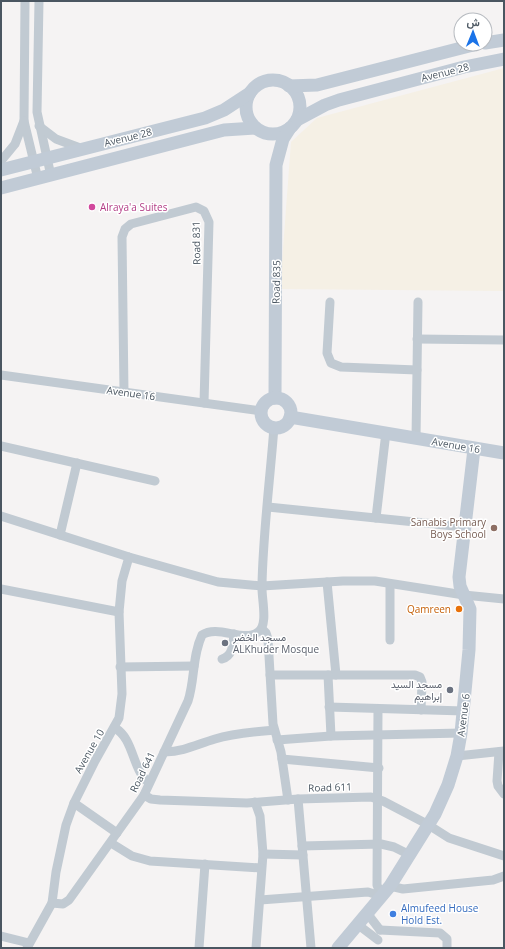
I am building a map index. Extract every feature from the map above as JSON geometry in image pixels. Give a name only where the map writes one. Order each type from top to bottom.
[{"type":"street","points":[[25,1],[24,121],[38,179]]},
{"type":"street","points":[[39,1],[37,112],[51,176]]},
{"type":"street","points":[[493,42],[504,40]]},
{"type":"street","name":"Avenue 28","points":[[289,86],[317,85],[453,50]]},
{"type":"street","name":"Avenue 28","points":[[293,124],[325,105],[339,100],[464,67],[504,59]]},
{"type":"street","points":[[274,80],[289,86],[295,93],[299,102],[299,111],[293,124],[282,133],[272,134],[258,130],[247,115],[247,100],[250,93],[262,83],[274,80]]},
{"type":"street","name":"Avenue 28","points":[[1,170],[210,116],[233,105],[250,93]]},
{"type":"street","points":[[1,161],[15,144],[24,121]]},
{"type":"street","name":"Road 835","points":[[275,398],[276,165],[283,139],[293,124]]},
{"type":"street","points":[[39,126],[56,139],[83,149]]},
{"type":"street","name":"Avenue 28","points":[[1,188],[224,130],[258,130]]},
{"type":"street","name":"Road 835","points":[[258,130],[273,154],[276,165]]},
{"type":"street","name":"Road 831","points":[[124,392],[122,237],[125,229],[131,224],[196,207],[204,210],[209,222],[204,403]]},
{"type":"street","points":[[330,302],[327,353],[331,363],[341,367],[417,370]]},
{"type":"street","points":[[416,438],[418,302]]},
{"type":"street","points":[[417,339],[504,340]]},
{"type":"street","name":"Avenue 16","points":[[1,374],[261,411]]},
{"type":"street","points":[[275,398],[284,400],[290,412],[290,417],[286,424],[274,427],[266,424],[263,420],[261,411],[264,404],[275,398]]},
{"type":"street","name":"Avenue 16","points":[[290,417],[504,453]]},
{"type":"street","points":[[274,427],[262,586],[263,626],[267,636],[274,730],[282,759],[288,800]]},
{"type":"street","points":[[376,518],[386,432]]},
{"type":"street","points":[[1,446],[155,481]]},
{"type":"street","name":"Avenue 6","points":[[338,948],[385,892],[427,824],[435,814],[448,785],[457,756],[464,711],[469,650],[470,609],[460,586],[459,576],[474,449]]},
{"type":"street","points":[[60,535],[77,463]]},
{"type":"street","points":[[268,507],[464,527]]},
{"type":"street","points":[[1,516],[129,557],[218,582],[262,586],[359,580],[464,595],[504,599]]},
{"type":"street","name":"Avenue 10","points":[[28,946],[52,903],[56,872],[65,832],[74,803],[95,761],[115,728],[122,708],[119,612],[124,574],[129,557]]},
{"type":"street","points":[[327,582],[332,675],[329,707],[331,736]]},
{"type":"street","points":[[390,584],[390,640]]},
{"type":"street","points":[[1,589],[119,612]]},
{"type":"street","points":[[222,659],[229,655],[232,650],[234,634],[253,634],[263,626]]},
{"type":"street","name":"Road 641","points":[[52,903],[63,904],[69,900],[144,795],[148,782],[188,701],[195,662],[202,635],[207,632],[234,634]]},
{"type":"street","points":[[120,667],[195,662]]},
{"type":"street","points":[[270,675],[415,675],[420,677],[422,682],[421,710]]},
{"type":"street","points":[[329,707],[464,711]]},
{"type":"street","points":[[378,709],[379,768],[377,798],[377,885],[379,890],[385,892]]},
{"type":"street","points":[[115,728],[123,735],[141,774],[148,782]]},
{"type":"street","points":[[164,752],[188,749],[214,739],[233,734],[274,730]]},
{"type":"street","points":[[277,740],[379,734],[461,733]]},
{"type":"street","points":[[457,756],[501,751],[497,781],[504,794]]},
{"type":"street","points":[[282,759],[379,768]]},
{"type":"street","name":"Road 611","points":[[144,795],[151,799],[180,802],[255,802],[298,799],[377,798],[456,841],[504,856]]},
{"type":"street","points":[[298,799],[303,850],[305,896],[311,948]]},
{"type":"street","points":[[255,802],[260,816],[263,854],[256,948]]},
{"type":"street","points":[[74,803],[117,833]]},
{"type":"street","points":[[111,843],[132,856],[144,860],[261,868]]},
{"type":"street","points":[[263,854],[377,844],[390,845],[408,854]]},
{"type":"street","points":[[199,948],[205,864]]},
{"type":"street","points":[[260,900],[385,892],[493,880],[504,876]]},
{"type":"street","points":[[366,913],[380,930],[378,944]]},
{"type":"street","points":[[357,924],[378,944]]},
{"type":"street","points":[[380,930],[440,933],[446,939],[447,948]]},
{"type":"street","points":[[1,936],[28,946]]},
{"type":"sand","points":[[504,68],[504,291],[280,289],[291,142],[317,118]]},
{"type":"place","name":"Alraya'a Suites","points":[[92,207]]},
{"type":"place","name":"Sanabis Primary Boys School","points":[[494,528]]},
{"type":"place","name":"Qamreen","points":[[459,609]]},
{"type":"place","name":"مسجد الخضر ALKhuder Mosque","points":[[225,643]]},
{"type":"place","name":"مسجد السيد إبراهيم","points":[[450,690]]},
{"type":"place","name":"Almufeed House Hold Est.","points":[[393,914]]}]
